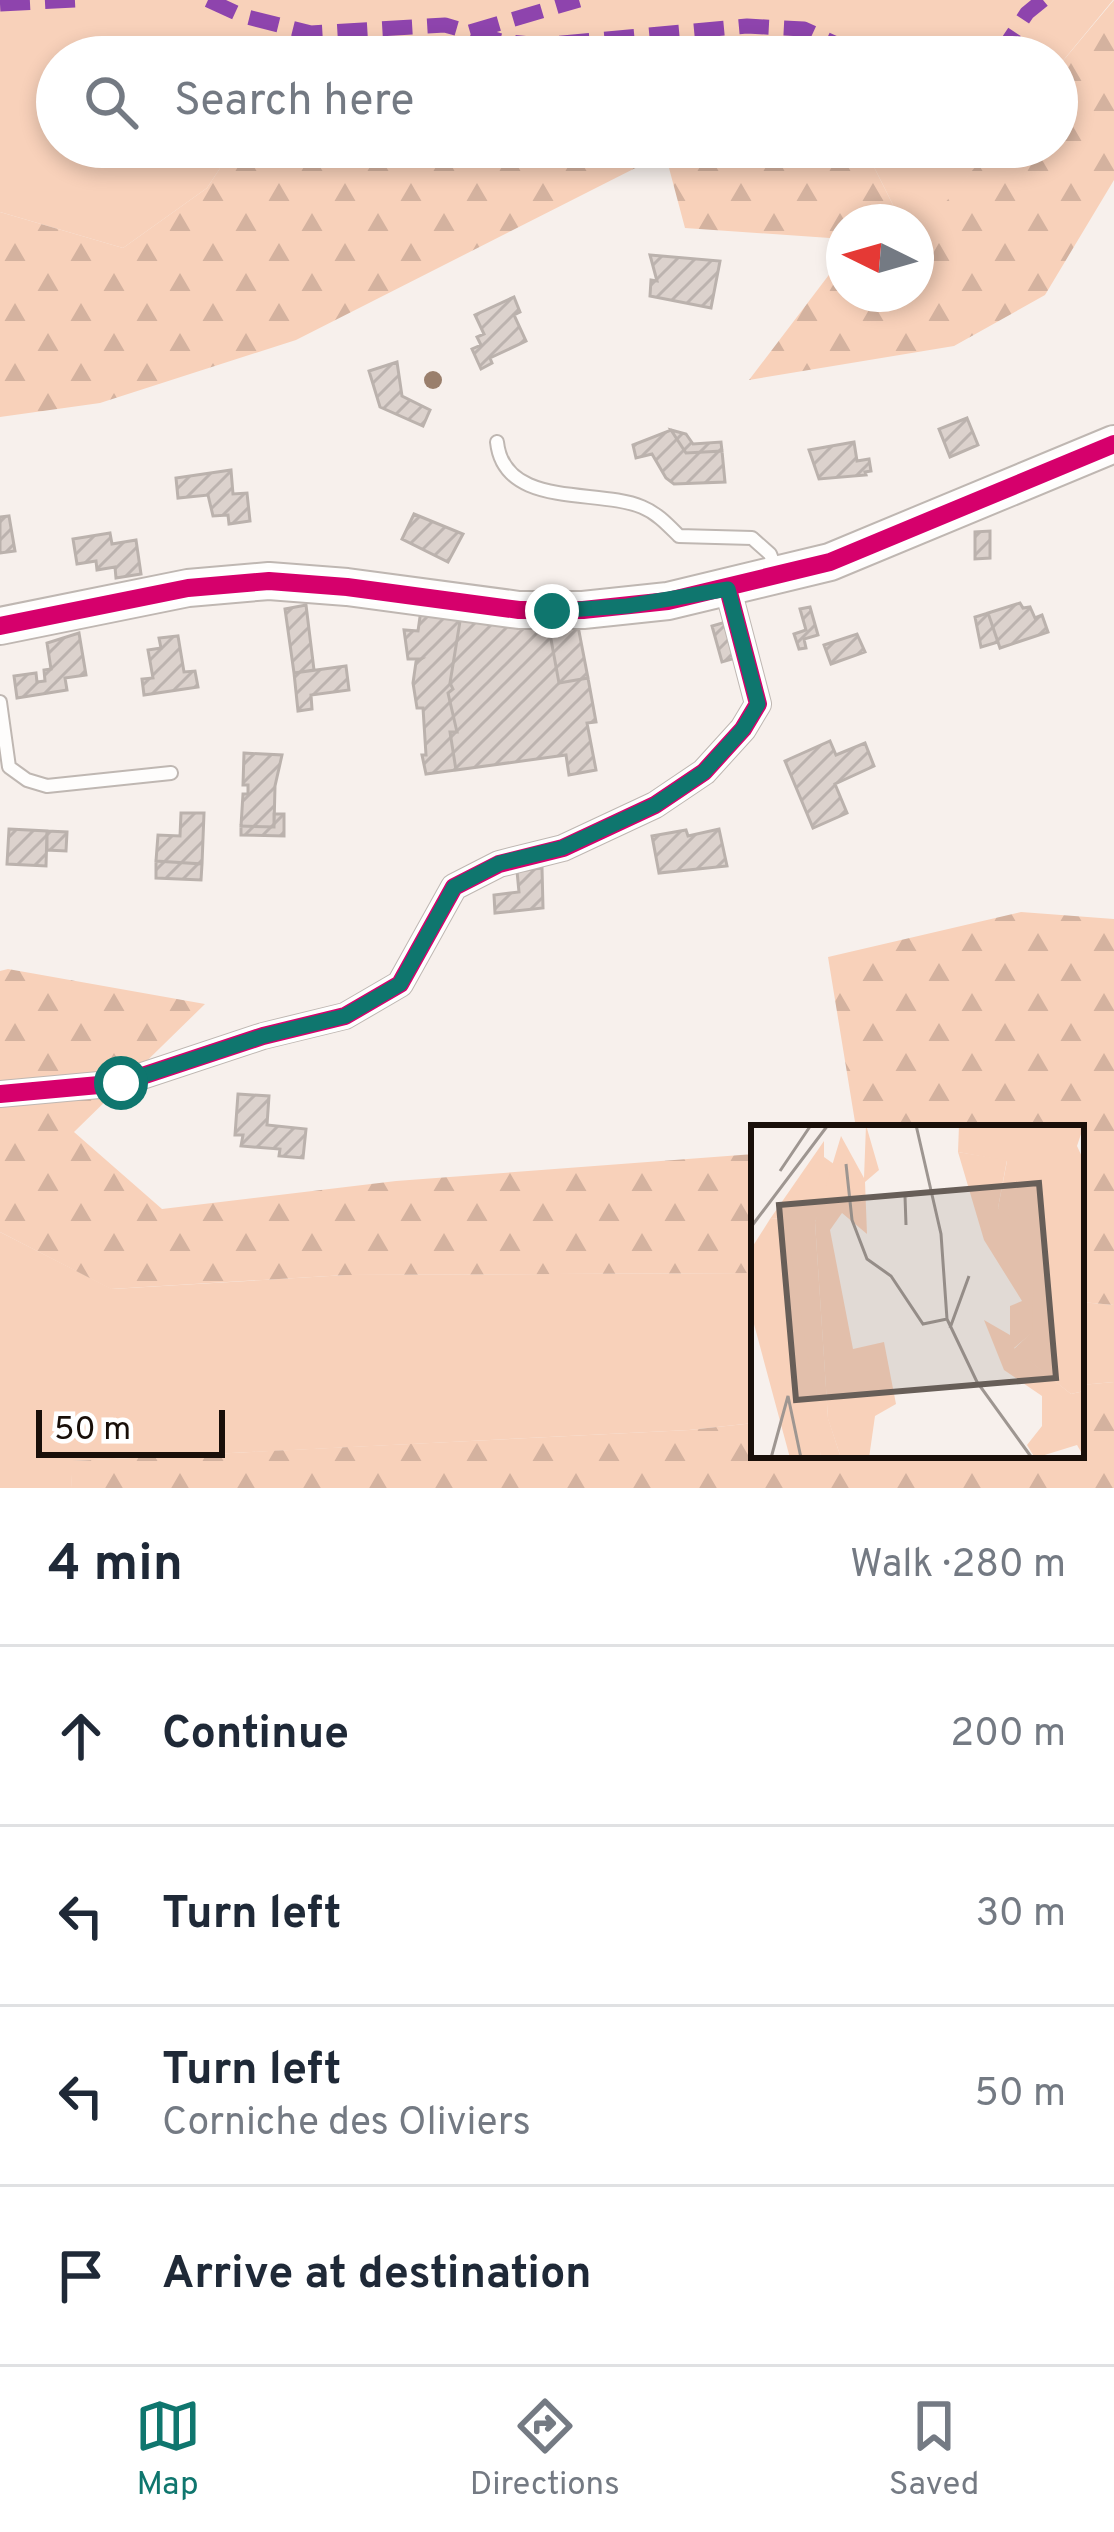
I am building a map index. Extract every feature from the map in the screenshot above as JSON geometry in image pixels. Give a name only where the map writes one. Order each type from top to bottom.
[{"type":"street","points":[[0,626],[116,601],[243,582],[312,583],[552,611],[627,606],[728,589],[830,562],[1114,445]]},
{"type":"street","points":[[0,1094],[121,1083],[263,1036],[345,1016],[400,984],[454,887],[500,863],[562,848],[655,805],[704,772],[743,729],[758,704],[728,589]]},
{"type":"lane","points":[[497,442],[505,468],[521,481],[548,491],[648,508],[679,536],[752,538],[770,554],[778,576]]},
{"type":"lane","points":[[0,701],[9,766],[27,780],[47,786],[171,773]]},
{"type":"green space","points":[[0,0],[1113,0],[1078,42],[1078,36],[36,36],[36,168],[220,168],[207,188],[123,248],[0,212]]},
{"type":"green space","points":[[1114,0],[1114,180],[1045,295],[954,346],[749,380],[826,279],[826,312],[934,312],[934,216],[974,168],[1078,168],[1078,43]]},
{"type":"green space","points":[[220,168],[635,168],[296,340],[100,403],[0,417],[0,212],[123,248],[207,188]]},
{"type":"green space","points":[[669,168],[874,168],[892,204],[826,204],[826,238],[685,228]]},
{"type":"green space","points":[[874,168],[975,168],[934,218],[934,204],[892,204]]},
{"type":"green space","points":[[1021,912],[1114,919],[1114,1305],[1084,1302],[1084,1125],[856,1125],[828,957]]},
{"type":"green space","points":[[0,971],[205,1004],[74,1132],[162,1209],[396,1181],[751,1154],[751,1273],[346,1275],[111,1289],[0,1232]]},
{"type":"green space","points":[[0,1232],[112,1289],[346,1275],[751,1273],[751,1423],[73,1461],[71,1488],[0,1488]]},
{"type":"green space","points":[[1084,1302],[1114,1305],[1114,1382],[1084,1385]]},
{"type":"green space","points":[[1114,1382],[1114,1488],[71,1488],[72,1461],[751,1423],[751,1458],[1084,1458],[1084,1385]]},
{"type":"building","points":[[650,255],[720,261],[711,308],[650,296],[651,280],[657,281]]},
{"type":"building","points":[[514,297],[520,312],[514,315],[526,341],[490,358],[492,363],[481,369],[472,349],[481,345],[477,337],[484,334],[475,315]]},
{"type":"building","points":[[397,362],[402,396],[430,410],[423,426],[380,407],[369,371]]},
{"type":"building","points":[[967,418],[978,445],[950,457],[939,429]]},
{"type":"building","points":[[671,430],[686,453],[722,451],[725,482],[674,484],[652,454],[636,458],[633,445]]},
{"type":"building","points":[[671,430],[686,434],[693,444],[721,442],[722,451],[686,453]]},
{"type":"building","points":[[854,442],[857,461],[869,459],[871,471],[819,479],[809,450]]},
{"type":"building","points":[[231,470],[233,494],[247,493],[250,521],[229,524],[228,515],[213,516],[208,495],[178,498],[176,478]]},
{"type":"building","points":[[414,514],[463,534],[448,562],[402,539]]},
{"type":"building","points":[[9,516],[15,551],[0,553],[0,517]]},
{"type":"building","points":[[990,531],[990,558],[975,559],[975,532]]},
{"type":"building","points":[[110,533],[112,544],[136,540],[141,574],[116,578],[115,567],[97,570],[96,561],[77,564],[73,539]]},
{"type":"building","points":[[1020,603],[1030,607],[1035,618],[1042,615],[1048,632],[1000,648],[988,613]]},
{"type":"building","points":[[306,605],[314,670],[294,673],[285,609]]},
{"type":"building","points":[[810,607],[818,635],[804,639],[806,648],[799,649],[794,634],[806,630],[800,609]]},
{"type":"building","points":[[421,610],[461,615],[450,683],[453,689],[448,693],[457,732],[450,732],[456,770],[426,774],[423,708],[417,708],[413,683],[416,662],[421,659],[408,659],[404,630],[418,631]]},
{"type":"building","points":[[988,613],[998,642],[981,647],[975,617]]},
{"type":"building","points":[[461,615],[548,623],[559,683],[588,678],[596,722],[587,723],[596,770],[569,775],[566,755],[456,770],[450,732],[457,732],[448,693],[453,689],[450,683]]},
{"type":"building","points":[[577,621],[588,678],[559,683],[548,623]]},
{"type":"building","points":[[729,621],[739,657],[722,662],[712,626]]},
{"type":"building","points":[[79,633],[86,675],[65,678],[67,690],[17,698],[14,676],[36,673],[37,682],[45,681],[44,670],[51,669],[47,643]]},
{"type":"building","points":[[857,634],[865,652],[831,664],[824,645]]},
{"type":"building","points":[[178,636],[184,672],[195,671],[198,687],[144,695],[142,679],[153,678],[148,650],[161,648],[159,638]]},
{"type":"building","points":[[346,666],[349,690],[311,695],[312,709],[298,711],[294,673]]},
{"type":"building","points":[[830,741],[836,755],[865,743],[874,766],[835,784],[847,813],[813,828],[785,761]]},
{"type":"building","points":[[244,753],[282,755],[274,827],[241,826],[243,794],[248,794],[248,785],[243,785]]},
{"type":"building","points":[[181,813],[204,813],[202,864],[156,861],[158,835],[180,836]]},
{"type":"building","points":[[274,814],[284,814],[284,836],[241,835],[241,826],[274,827]]},
{"type":"building","points":[[9,829],[47,831],[46,866],[7,864]]},
{"type":"building","points":[[719,829],[727,866],[659,873],[652,836],[686,830],[688,836]]},
{"type":"building","points":[[47,831],[67,832],[66,851],[47,850]]},
{"type":"building","points":[[156,861],[202,864],[201,880],[156,878]]},
{"type":"building","points":[[542,868],[543,908],[495,913],[494,895],[519,892],[517,871]]},
{"type":"building","points":[[238,1094],[269,1096],[267,1125],[306,1129],[303,1158],[279,1156],[280,1149],[241,1146],[243,1135],[235,1135]]},
{"type":"marked path","points":[[0,4],[76,0]]},
{"type":"marked path","points":[[208,0],[243,16],[311,33],[445,25],[484,36]]},
{"type":"marked path","points":[[470,32],[579,0]]},
{"type":"marked path","points":[[1012,36],[1043,0]]},
{"type":"marked path","points":[[639,36],[747,26],[804,29],[819,36]]},
{"type":"cycle path","points":[[0,626],[188,588],[269,581],[519,610],[583,610],[668,601],[830,562],[1114,444]]},
{"type":"cycle path","points":[[0,1094],[121,1083],[263,1036],[345,1016],[400,984],[454,887],[499,864],[563,848],[655,805],[704,772],[743,729],[758,704],[728,589]]},
{"type":"route","points":[[121,1083],[263,1036],[345,1016],[400,984],[454,887],[500,863],[562,848],[655,805],[704,772],[743,729],[758,704],[728,589],[668,601],[552,611]]}]
